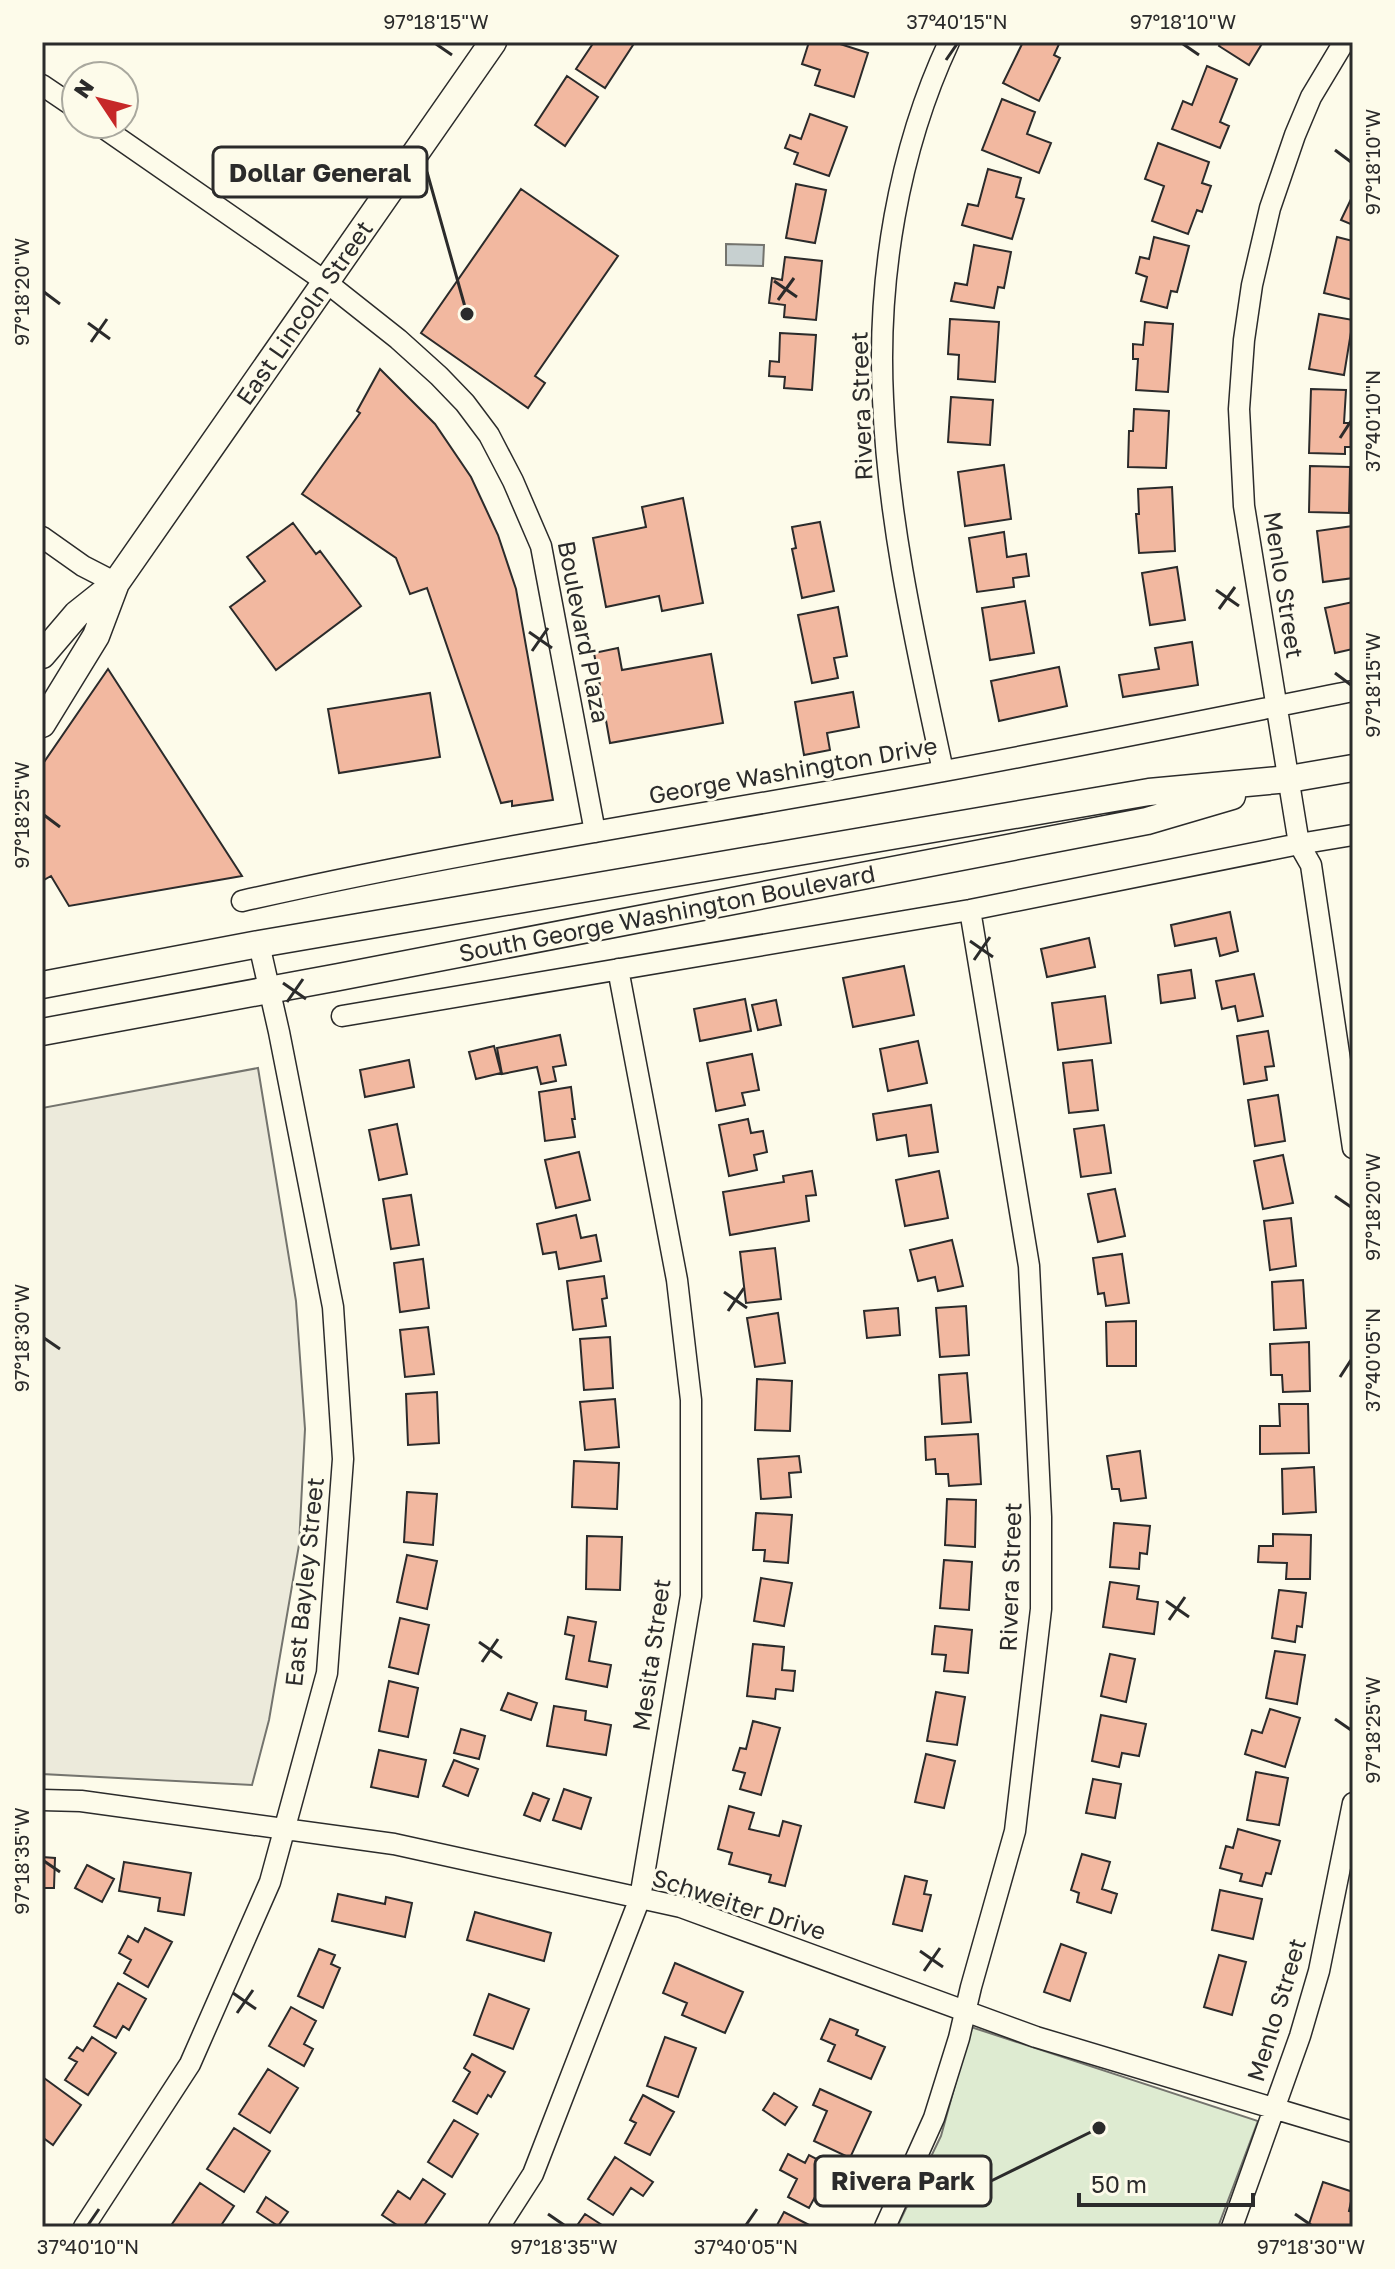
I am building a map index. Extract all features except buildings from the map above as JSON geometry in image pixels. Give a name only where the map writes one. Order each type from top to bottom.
[{"type":"street","name":"East Lincoln Street","points":[[42,724],[96,636],[116,583],[493,42]]},
{"type":"street","name":"Rivera Street","points":[[943,771],[897,536],[883,399],[883,335],[889,257],[910,152],[949,42]]},
{"type":"street","name":"Menlo Street","points":[[1344,42],[1311,97],[1270,208],[1252,285],[1239,409],[1244,506],[1299,844],[1311,865],[1353,1148]]},
{"type":"street","points":[[42,85],[60,97]]},
{"type":"street","name":"Boulevard Plaza","points":[[121,140],[326,282],[439,376],[489,435],[541,546],[595,832]]},
{"type":"street","points":[[42,537],[83,566],[116,583]]},
{"type":"street","name":"East Lincoln Street","points":[[42,655],[77,614],[116,583]]},
{"type":"street","name":"George Washington Drive","points":[[242,901],[339,879],[943,771],[1353,691]]},
{"type":"street","name":"South George Washington Boulevard","points":[[49,981],[1149,792],[1289,779],[1353,768]]},
{"type":"street","name":"South George Washington Boulevard","points":[[42,1032],[1147,821],[1289,779]]},
{"type":"street","points":[[342,1016],[970,910],[1353,835]]},
{"type":"street","name":"Rivera Street","points":[[885,2227],[934,2118],[956,2050],[1015,1831],[1041,1593],[1041,1517],[1029,1266],[970,910]]},
{"type":"street","name":"East Bayley Street","points":[[84,2227],[190,2064],[270,1882],[327,1673],[343,1459],[333,1307],[259,944]]},
{"type":"street","name":"Mesita Street","points":[[499,2227],[533,2174],[640,1898],[691,1596],[691,1400],[677,1280],[618,969]]},
{"type":"street","name":"Schweiter Drive","points":[[42,1800],[81,1801],[394,1844],[681,1907],[1036,2037],[1353,2132]]},
{"type":"street","name":"Menlo Street","points":[[1232,2227],[1300,2036],[1319,1971],[1353,1803]]},
{"type":"green space","points":[[971,2027],[1258,2121],[1218,2227],[897,2227],[941,2136]]},
{"type":"shaded area","points":[[726,244],[764,245],[763,266],[726,265]]},
{"type":"shaded area","points":[[258,1068],[296,1301],[305,1429],[299,1545],[269,1720],[252,1785],[42,1774],[42,1108]]},
{"type":"place","name":"Dollar General","points":[[467,314]]},
{"type":"place","name":"Rivera Park","points":[[1099,2128]]}]
